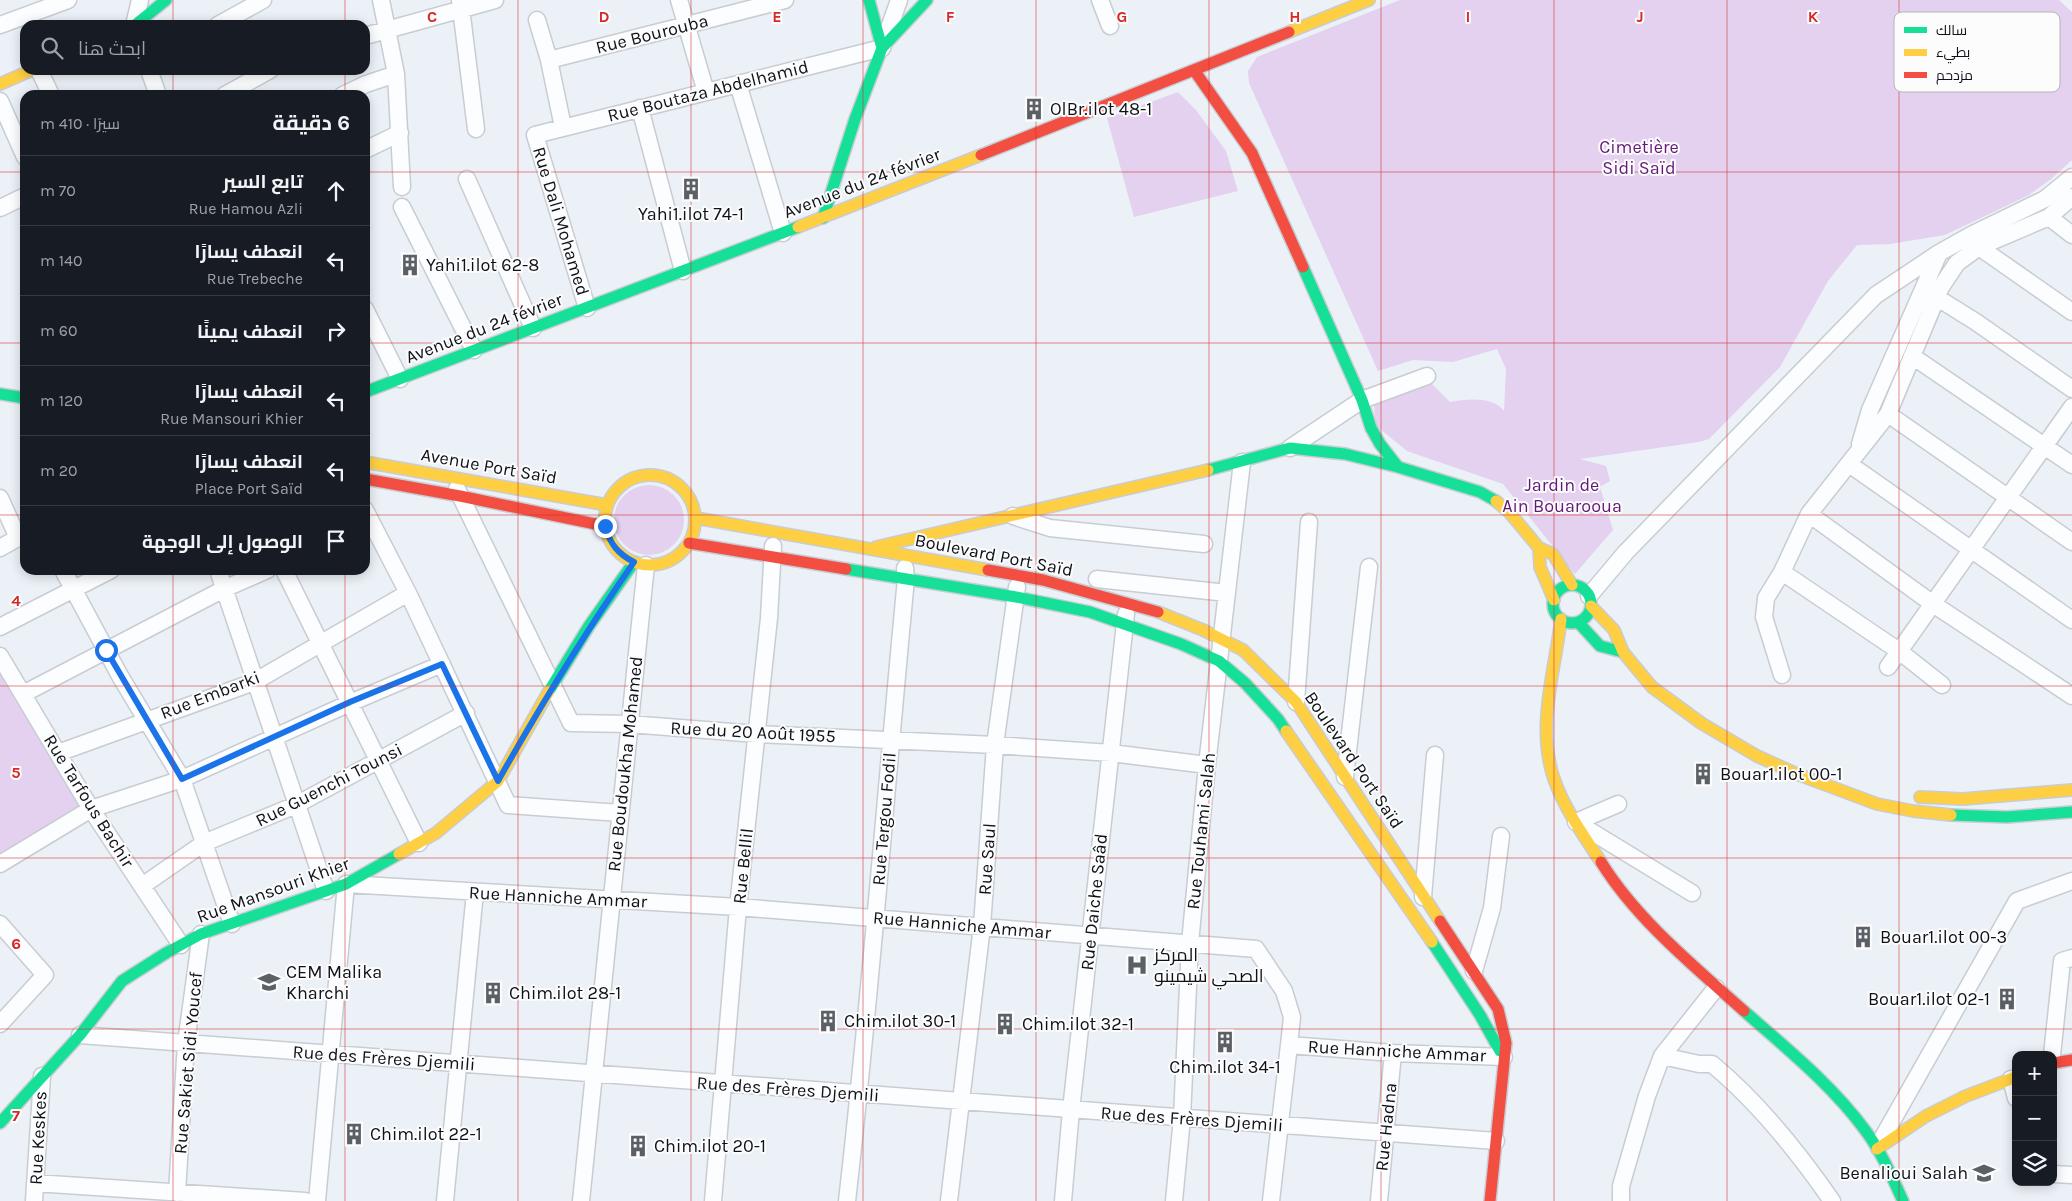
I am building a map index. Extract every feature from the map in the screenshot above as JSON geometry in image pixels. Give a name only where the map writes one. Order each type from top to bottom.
[{"type":"main road","points":[[141,20],[166,0]]},
{"type":"main road","points":[[869,0],[882,48]]},
{"type":"main road","points":[[823,218],[882,48],[927,0]]},
{"type":"main road","name":"Avenue du 24 février","points":[[370,390],[823,218],[1370,0]]},
{"type":"main road","points":[[1194,70],[1252,153],[1362,400],[1368,426],[1382,448],[1398,467]]},
{"type":"main road","points":[[0,84],[21,75]]},
{"type":"main road","points":[[0,394],[20,397]]},
{"type":"main road","points":[[867,549],[1242,462],[1290,448],[1345,454],[1398,467],[1480,492],[1495,500],[1515,518],[1539,548],[1553,554],[1572,585],[1585,590],[1590,601],[1614,630],[1623,652],[1652,686],[1701,723],[1758,756],[1877,804],[1913,811],[2007,817],[2072,812]]},
{"type":"main road","name":"Avenue Port Saïd","points":[[370,463],[607,505]]},
{"type":"main road","points":[[654,474],[677,483],[686,492],[693,504],[696,518],[694,531],[689,543],[681,553],[671,560],[659,564],[640,564],[623,556],[614,548],[608,538],[605,526],[607,505],[612,494],[620,485],[642,475],[654,474]]},
{"type":"main road","name":"Avenue Port Saïd","points":[[370,480],[460,496],[605,526]]},
{"type":"main road","name":"Boulevard Port Saïd","points":[[696,518],[1043,580],[1153,610],[1244,650],[1296,702],[1498,1009],[1506,1043],[1490,1201]]},
{"type":"main road","points":[[689,543],[1016,597],[1090,612],[1181,644],[1219,661],[1245,683],[1278,719],[1422,927],[1480,1015],[1504,1057]]},
{"type":"main road","points":[[1539,548],[1540,567],[1554,600],[1554,608],[1561,619],[1569,623],[1578,622],[1587,616],[1590,601]]},
{"type":"main road","name":"Rue Mansouri Khier","points":[[4,1113],[80,1035],[122,980],[201,934],[346,884],[436,833],[498,781],[552,686],[589,626],[640,564]]},
{"type":"main road","points":[[1554,600],[1560,589],[1572,585]]},
{"type":"main road","points":[[1561,619],[1559,643],[1549,691],[1547,733],[1553,775],[1591,851],[1621,890],[1667,942],[1716,988],[1810,1069],[1860,1123],[1877,1148],[1903,1201]]},
{"type":"main road","points":[[1578,622],[1600,646],[1623,652]]},
{"type":"main road","points":[[1829,786],[1878,792]]},
{"type":"main road","points":[[1908,796],[1962,799],[2072,790]]},
{"type":"main road","points":[[2057,1062],[2072,1060]]},
{"type":"main road","points":[[1877,1148],[1926,1116],[1966,1096],[2012,1078]]},
{"type":"street","points":[[0,25],[68,0]]},
{"type":"street","points":[[136,20],[140,0]]},
{"type":"street","points":[[227,20],[263,0]]},
{"type":"street","points":[[381,0],[396,74],[402,187]]},
{"type":"street","points":[[370,35],[460,5],[495,0]]},
{"type":"street","points":[[679,0],[706,92]]},
{"type":"street","name":"Rue Bourouba","points":[[549,60],[785,0]]},
{"type":"street","points":[[882,48],[899,0]]},
{"type":"street","points":[[1100,0],[1110,26]]},
{"type":"street","points":[[460,5],[476,129]]},
{"type":"street","points":[[537,20],[549,60],[563,128]]},
{"type":"street","name":"Rue Boutaza Abdelhamid","points":[[535,135],[882,48]]},
{"type":"street","points":[[353,90],[396,74]]},
{"type":"street","points":[[41,75],[49,90]]},
{"type":"street","points":[[151,75],[156,90]]},
{"type":"street","points":[[234,90],[261,75]]},
{"type":"street","points":[[738,84],[783,233]]},
{"type":"street","points":[[0,101],[20,147]]},
{"type":"street","points":[[640,108],[683,271]]},
{"type":"street","points":[[370,147],[400,132]]},
{"type":"street","name":"Rue Dali Mohamed","points":[[535,135],[587,308]]},
{"type":"street","points":[[1590,601],[1626,552],[1876,296],[1938,253],[2045,199],[2072,177]]},
{"type":"street","points":[[466,179],[533,328]]},
{"type":"street","points":[[1782,675],[1764,617],[1766,598],[1782,572],[1809,514],[1888,414],[1936,297],[1957,263],[1979,247],[2049,217],[2072,196]]},
{"type":"street","points":[[0,208],[20,198]]},
{"type":"street","points":[[402,207],[474,350]]},
{"type":"street","points":[[2049,217],[2072,235]]},
{"type":"street","points":[[1979,247],[2072,312]]},
{"type":"street","points":[[1853,459],[1870,410],[1938,253]]},
{"type":"street","points":[[1936,297],[1976,322],[2072,389]]},
{"type":"street","points":[[370,319],[400,379]]},
{"type":"street","points":[[1912,356],[2072,465]]},
{"type":"street","points":[[1290,448],[1362,400],[1427,376]]},
{"type":"street","points":[[1888,667],[2072,407]]},
{"type":"street","points":[[1888,414],[2072,542]]},
{"type":"street","points":[[1853,459],[1971,550],[2072,620]]},
{"type":"street","name":"Rue Touhami Salah","points":[[1174,1201],[1182,1118],[1190,942],[1207,765],[1242,462]]},
{"type":"street","name":"Rue du 20 Août 1955","points":[[452,477],[571,723],[629,724],[757,734],[995,745],[1111,753],[1207,765]]},
{"type":"street","points":[[0,498],[20,533]]},
{"type":"street","points":[[1809,514],[1932,604],[2072,696]]},
{"type":"street","points":[[1010,516],[1050,528],[1204,544]]},
{"type":"street","points":[[1296,702],[1309,522]]},
{"type":"street","points":[[370,523],[408,593],[508,805],[620,813]]},
{"type":"street","name":"Rue Bellil","points":[[713,1201],[738,907],[769,618],[774,532]]},
{"type":"street","points":[[0,548],[20,537]]},
{"type":"street","name":"Rue Tergou Fodil","points":[[847,1201],[859,1094],[906,579],[904,556]]},
{"type":"street","name":"Rue Boudoukha Mohamed","points":[[581,1201],[629,724],[640,564]]},
{"type":"street","points":[[1345,777],[1369,566]]},
{"type":"street","points":[[1782,572],[1899,651],[1942,685]]},
{"type":"street","points":[[66,575],[106,650],[182,779],[232,924]]},
{"type":"street","points":[[0,626],[100,575]]},
{"type":"street","points":[[220,575],[254,682],[326,891]]},
{"type":"street","points":[[23,694],[224,589],[256,575]]},
{"type":"street","points":[[286,575],[419,843]]},
{"type":"street","name":"Rue Saul","points":[[949,1201],[982,926],[995,745],[1018,576]]},
{"type":"street","points":[[1097,579],[1227,593]]},
{"type":"street","name":"Rue Embarki","points":[[58,753],[254,682],[320,642],[408,593]]},
{"type":"street","name":"Rue Daiche Saâd","points":[[1063,1201],[1071,1110],[1127,603]]},
{"type":"street","name":"Rue Tarfous Bachir","points":[[0,656],[91,809],[181,945]]},
{"type":"street","points":[[0,864],[91,809],[182,779],[350,702],[442,664]]},
{"type":"street","name":"Rue Guenchi Tounsi","points":[[142,886],[204,843],[296,805],[466,713]]},
{"type":"street","points":[[1422,927],[1423,893],[1435,755]]},
{"type":"street","points":[[1576,822],[1618,804]]},
{"type":"street","points":[[1576,822],[1692,893]]},
{"type":"street","points":[[1474,971],[1492,908],[1501,836]]},
{"type":"street","points":[[1877,1148],[2017,901],[2072,882]]},
{"type":"street","points":[[318,1201],[346,884]]},
{"type":"street","name":"Rue Hanniche Ammar","points":[[346,884],[738,907],[1190,942],[1256,949],[1284,991],[1292,1017],[1289,1045],[1393,1053],[1504,1057]]},
{"type":"street","points":[[445,1201],[475,892]]},
{"type":"street","points":[[0,924],[46,974],[0,1024]]},
{"type":"street","name":"Rue Sakiet Sidi Youcef","points":[[176,1192],[186,1043],[201,934]]},
{"type":"street","points":[[2052,1051],[2062,961],[2072,958]]},
{"type":"street","points":[[1621,1201],[1624,1177],[1647,1096],[1662,1056],[1716,988]]},
{"type":"street","name":"Rue des Frères Djemili","points":[[80,1035],[1496,1141]]},
{"type":"street","points":[[1271,1201],[1278,1125],[1289,1045]]},
{"type":"street","name":"Rue Hadna","points":[[1379,1201],[1393,1053]]},
{"type":"street","points":[[1662,1056],[1699,1064],[1712,1064],[1736,1084],[1778,1131],[1832,1201]]},
{"type":"street","name":"Rue Keskes","points":[[34,1201],[42,1076]]},
{"type":"street","points":[[2057,1174],[2072,1175]]},
{"type":"street","points":[[36,1183],[305,1201]]},
{"type":"green space","name":"Cimetière Sidi Saïd","points":[[1400,0],[2059,0],[2072,12],[2072,160],[2029,195],[1945,235],[1884,245],[1887,244],[1857,245],[1828,281],[1780,367],[1709,439],[1580,459],[1606,466],[1610,481],[1600,487],[1613,530],[1575,574],[1503,484],[1407,451],[1375,425],[1374,405],[1398,391],[1430,382],[1450,402],[1464,400],[1487,401],[1499,406],[1504,411],[1506,369],[1497,349],[1453,362],[1413,360],[1378,371],[1249,83],[1248,71],[1257,57]]},
{"type":"green space","points":[[1178,92],[1196,110],[1226,151],[1238,191],[1134,217],[1107,118]]},
{"type":"green space","points":[[649,485],[662,488],[674,495],[681,507],[684,520],[681,533],[674,545],[662,552],[649,555],[636,552],[624,545],[617,533],[614,520],[617,507],[624,495],[636,488]]},
{"type":"green space","points":[[0,673],[81,805],[0,854]]},
{"type":"traffic: fast","points":[[141,20],[166,0]]},
{"type":"traffic: fast","points":[[869,0],[882,48]]},
{"type":"traffic: fast","points":[[823,218],[855,119],[882,48],[927,0]]},
{"type":"traffic: fast","points":[[370,390],[798,227]]},
{"type":"traffic: fast","points":[[1303,267],[1362,400],[1371,428],[1380,444],[1398,467]]},
{"type":"traffic: fast","points":[[0,394],[20,397]]},
{"type":"traffic: fast","points":[[1208,470],[1290,448],[1345,454],[1398,467],[1480,492],[1496,501]]},
{"type":"traffic: fast","points":[[549,691],[589,626],[634,562]]},
{"type":"traffic: fast","points":[[846,569],[1016,597],[1090,612],[1181,644],[1219,661],[1245,683],[1278,719],[1286,731]]},
{"type":"traffic: fast","points":[[1572,585],[1585,591],[1591,604],[1585,617],[1572,623],[1559,617],[1553,604],[1559,591],[1572,585]]},
{"type":"traffic: fast","points":[[1578,622],[1600,646],[1623,652]]},
{"type":"traffic: fast","points":[[1951,815],[2007,817],[2072,812]]},
{"type":"traffic: fast","points":[[0,1123],[80,1035],[122,981],[166,953],[201,934],[346,884],[399,854]]},
{"type":"traffic: fast","points":[[1432,942],[1480,1015],[1500,1051]]},
{"type":"traffic: fast","points":[[1744,1011],[1823,1082],[1852,1113],[1886,1164],[1903,1201]]},
{"type":"traffic: slow","points":[[1289,32],[1369,0]]},
{"type":"traffic: slow","points":[[0,84],[21,75]]},
{"type":"traffic: slow","points":[[798,227],[981,155]]},
{"type":"traffic: slow","points":[[370,463],[607,505]]},
{"type":"traffic: slow","points":[[876,547],[1208,470]]},
{"type":"traffic: slow","points":[[650,475],[667,478],[682,488],[692,503],[695,520],[692,537],[682,552],[667,562],[650,565],[633,562],[618,552],[608,537],[605,520],[608,503],[618,488],[633,478],[650,475]]},
{"type":"traffic: slow","points":[[1496,501],[1509,512],[1539,548],[1553,554],[1572,585]]},
{"type":"traffic: slow","points":[[696,518],[988,570]]},
{"type":"traffic: slow","points":[[1539,548],[1540,567],[1554,600]]},
{"type":"traffic: slow","points":[[1591,606],[1614,630],[1623,652],[1652,687],[1701,723],[1757,756],[1797,774],[1877,804],[1913,811],[1951,815]]},
{"type":"traffic: slow","points":[[1158,612],[1203,630],[1243,650],[1296,702],[1440,921]]},
{"type":"traffic: slow","points":[[1561,619],[1547,719],[1549,759],[1554,779],[1563,801],[1601,862]]},
{"type":"traffic: slow","points":[[399,854],[436,833],[498,781],[549,691]]},
{"type":"traffic: slow","points":[[1286,731],[1432,942]]},
{"type":"traffic: slow","points":[[1920,797],[1963,799],[2072,790]]},
{"type":"traffic: slow","points":[[1877,1149],[1926,1116],[1966,1096],[2012,1079]]},
{"type":"traffic: jam","points":[[981,155],[1289,32]]},
{"type":"traffic: jam","points":[[1194,70],[1252,153],[1303,267]]},
{"type":"traffic: jam","points":[[370,480],[460,496],[605,526]]},
{"type":"traffic: jam","points":[[689,543],[846,569]]},
{"type":"traffic: jam","points":[[988,570],[1043,580],[1158,612]]},
{"type":"traffic: jam","points":[[1601,862],[1615,883],[1649,923],[1744,1011]]},
{"type":"traffic: jam","points":[[1440,921],[1498,1009],[1506,1043],[1490,1201]]},
{"type":"traffic: jam","points":[[2057,1062],[2072,1060]]},
{"type":"place","name":"OlBr.ilot 48-1","points":[[1034,109]]},
{"type":"place","name":"Yahi1.ilot 74-1","points":[[691,189]]},
{"type":"place","name":"Yahi1.ilot 62-8","points":[[410,265]]},
{"type":"place","name":"Bouar1.ilot 00-1","points":[[1703,774]]},
{"type":"place","name":"Bouar1.ilot 00-3","points":[[1863,937]]},
{"type":"place","name":"المركز الصحي شيمينو","points":[[1137,965]]},
{"type":"place","name":"CEM Malika Kharchi","points":[[269,982]]},
{"type":"place","name":"Chim.ilot 28-1","points":[[493,993]]},
{"type":"place","name":"Bouar1.ilot 02-1","points":[[2007,999]]},
{"type":"place","name":"Chim.ilot 30-1","points":[[828,1021]]},
{"type":"place","name":"Chim.ilot 32-1","points":[[1005,1024]]},
{"type":"place","name":"Chim.ilot 34-1","points":[[1225,1042]]},
{"type":"place","name":"Chim.ilot 22-1","points":[[354,1134]]},
{"type":"place","name":"Chim.ilot 20-1","points":[[638,1146]]},
{"type":"place","name":"Benalioui Salah","points":[[1984,1173]]},
{"type":"route","points":[[106,650],[182,779],[350,702],[442,664],[498,781],[552,686],[589,626],[634,562],[614,548],[608,538],[605,526]]},
{"type":"park label","name":"Jardin de Ain Bouarooua","points":[[1562,495]]}]
